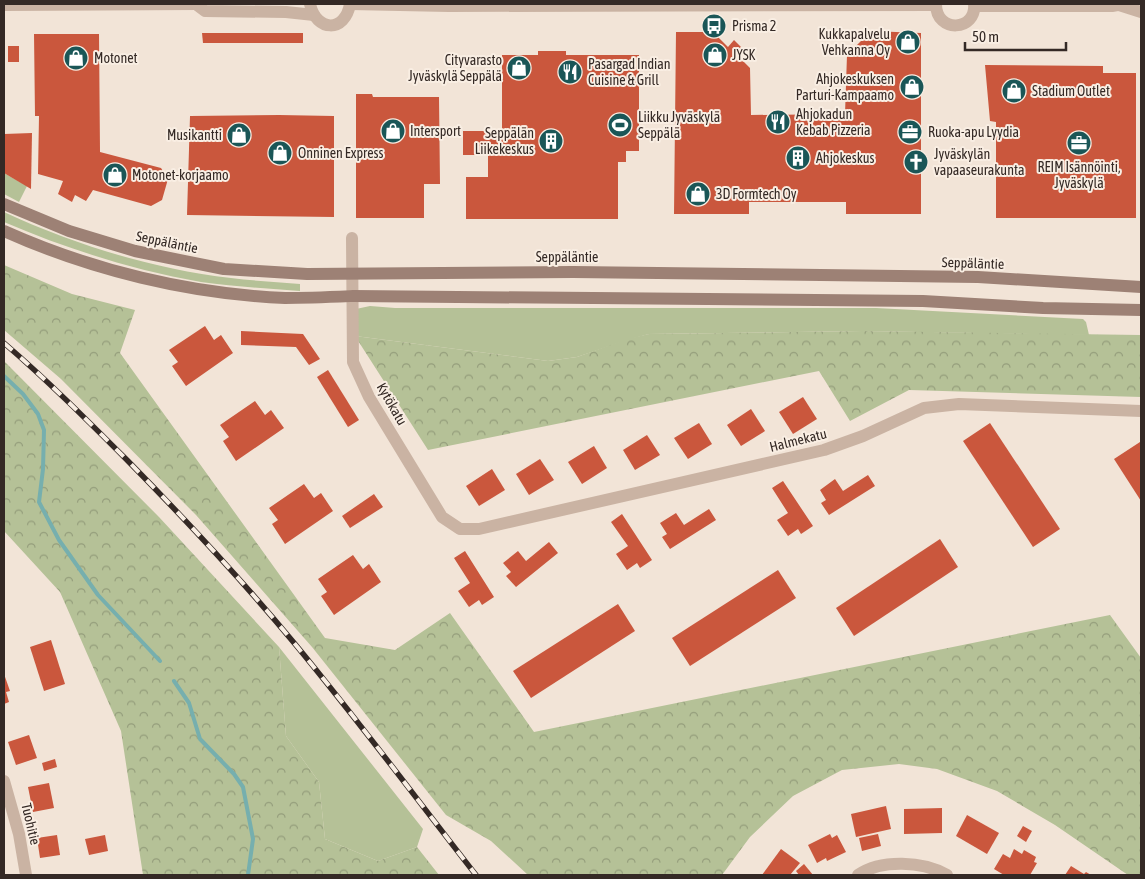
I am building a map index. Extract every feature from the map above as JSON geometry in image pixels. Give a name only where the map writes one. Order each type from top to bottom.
[{"type":"main road","name":"Seppäläntie","points":[[4,204],[69,232],[145,253],[224,268],[307,274],[573,272],[978,277],[1141,287]]},
{"type":"main road","points":[[4,231],[27,242],[90,264],[178,286],[282,298],[353,296],[923,301],[1043,308],[1141,310]]},
{"type":"street","points":[[4,5],[197,4],[205,11],[286,12],[312,10],[325,25],[338,24],[346,16],[350,4],[465,6],[936,5],[938,16],[946,23],[956,26],[964,24],[972,16],[974,5],[1121,5],[1141,12]]},
{"type":"street","name":"Kytökatu","points":[[352,238],[353,362],[369,396],[442,517],[460,529]]},
{"type":"street","name":"Halmekatu","points":[[460,529],[479,529],[824,450],[863,436],[924,408],[959,404],[1141,410]]},
{"type":"street","name":"Tuohitie","points":[[4,781],[19,834],[26,875]]},
{"type":"street","points":[[858,875],[885,865],[912,864],[940,871],[947,875]]},
{"type":"green space","points":[[4,173],[27,186],[19,202],[4,194]]},
{"type":"green space","points":[[4,212],[86,245],[144,262],[202,274],[300,284],[300,291],[201,282],[125,265],[76,250],[4,222]]},
{"type":"green space","points":[[4,265],[72,294],[135,310],[120,353],[325,638],[395,650],[450,613],[534,732],[1110,615],[1141,658],[1141,875],[1128,875],[1055,825],[997,791],[937,769],[899,764],[842,770],[793,796],[750,837],[722,875],[528,875],[491,841],[446,815],[312,647],[196,515],[61,379],[4,330]]},
{"type":"green space","points":[[370,306],[395,308],[876,308],[1083,319],[1086,322],[1089,335],[862,331],[649,334],[577,357],[548,361],[355,336],[356,309]]},
{"type":"green space","points":[[862,331],[1141,335],[1141,397],[909,390],[850,421],[819,371],[428,450],[355,336],[548,361],[577,357],[627,339],[649,334]]},
{"type":"green space","points":[[4,361],[159,517],[279,647],[286,736],[319,782],[325,839],[378,861],[417,847],[439,875],[143,875],[121,731],[60,592],[4,531]]},
{"type":"green space","points":[[279,647],[423,829],[417,847],[378,861],[325,839],[319,782],[286,736]]},
{"type":"building","name":"Ahjokeskus","points":[[871,31],[921,33],[921,214],[846,214],[846,202],[749,202],[749,214],[674,214],[676,32],[713,32],[728,47],[734,40],[742,48],[736,54],[750,68],[751,115],[845,114],[847,55]]},
{"type":"building","points":[[202,33],[303,33],[303,43],[203,43]]},
{"type":"building","points":[[34,34],[99,34],[100,152],[161,168],[168,179],[162,200],[151,206],[93,190],[86,201],[75,195],[72,202],[58,194],[63,181],[38,174],[39,116],[35,116]]},
{"type":"building","points":[[8,46],[19,46],[19,62],[8,62]]},
{"type":"building","name":"Seppälän Liikekeskus","points":[[538,51],[566,51],[566,55],[639,55],[639,151],[626,151],[626,162],[618,162],[618,219],[466,219],[466,177],[488,177],[488,155],[463,155],[463,131],[502,131],[502,55],[538,55]]},
{"type":"building","points":[[985,65],[1103,66],[1103,73],[1136,73],[1136,218],[996,218],[996,122],[990,121]]},
{"type":"building","points":[[356,94],[372,94],[373,97],[439,97],[440,184],[424,184],[424,218],[356,218]]},
{"type":"building","points":[[190,116],[334,116],[334,217],[187,215]]},
{"type":"building","points":[[32,133],[31,189],[4,173],[4,134]]},
{"type":"building","points":[[205,326],[214,340],[221,335],[233,353],[186,386],[172,366],[178,362],[169,350]]},
{"type":"building","points":[[241,331],[303,334],[320,359],[309,365],[296,347],[241,345]]},
{"type":"building","points":[[328,370],[359,420],[348,427],[317,377]]},
{"type":"building","points":[[803,397],[817,419],[793,434],[779,412]]},
{"type":"building","points":[[255,401],[265,415],[271,410],[284,428],[236,461],[223,441],[229,437],[220,425]]},
{"type":"building","points":[[751,409],[765,431],[741,446],[727,425]]},
{"type":"building","points":[[699,423],[712,444],[688,459],[674,438]]},
{"type":"building","points":[[990,423],[1060,529],[1033,547],[963,441]]},
{"type":"building","points":[[647,435],[660,455],[635,470],[623,450]]},
{"type":"building","points":[[1140,442],[1141,444],[1141,501],[1114,459]]},
{"type":"building","points":[[594,446],[607,468],[582,484],[568,462]]},
{"type":"building","points":[[540,459],[554,480],[529,495],[516,474]]},
{"type":"building","points":[[492,469],[505,490],[479,506],[466,486]]},
{"type":"building","points":[[868,475],[875,486],[829,515],[821,503],[826,500],[820,490],[835,479],[843,491]]},
{"type":"building","points":[[783,481],[813,526],[801,534],[798,529],[788,536],[777,520],[788,513],[772,488]]},
{"type":"building","points":[[304,484],[314,498],[321,493],[333,511],[285,544],[272,524],[278,520],[269,508]]},
{"type":"building","points":[[374,494],[383,507],[350,528],[342,516]]},
{"type":"building","points":[[709,509],[716,520],[670,549],[662,537],[667,534],[660,523],[676,513],[684,525]]},
{"type":"building","points":[[622,514],[652,560],[640,568],[637,563],[627,570],[616,554],[628,546],[611,522]]},
{"type":"building","points":[[940,539],[958,567],[854,636],[836,608]]},
{"type":"building","points":[[549,542],[558,553],[516,587],[506,576],[511,572],[503,563],[518,551],[526,561]]},
{"type":"building","points":[[465,551],[494,597],[482,605],[479,600],[469,607],[458,591],[470,583],[454,558]]},
{"type":"building","points":[[353,555],[363,569],[369,564],[381,582],[334,615],[321,596],[327,592],[318,579]]},
{"type":"building","points":[[778,570],[796,598],[690,666],[672,638]]},
{"type":"building","points":[[618,604],[635,631],[531,698],[513,671]]},
{"type":"building","points":[[51,640],[65,684],[44,691],[30,647]]},
{"type":"building","points":[[4,674],[10,691],[6,692],[9,702],[4,704]]},
{"type":"building","points":[[29,735],[37,758],[16,765],[8,742]]},
{"type":"building","points":[[55,759],[57,767],[44,771],[42,763]]},
{"type":"building","points":[[49,783],[54,808],[33,812],[28,787]]},
{"type":"building","points":[[886,806],[891,829],[856,837],[851,814]]},
{"type":"building","points":[[942,808],[942,833],[904,834],[904,809]]},
{"type":"building","points":[[967,815],[999,833],[987,854],[956,836]]},
{"type":"building","points":[[1023,826],[1032,831],[1026,842],[1017,836]]},
{"type":"building","points":[[830,834],[832,838],[837,835],[846,852],[827,861],[826,858],[817,863],[808,845]]},
{"type":"building","points":[[878,834],[881,846],[862,851],[859,838]]},
{"type":"building","points":[[57,835],[60,855],[40,858],[37,838]]},
{"type":"building","points":[[105,835],[108,851],[89,855],[85,839]]},
{"type":"building","points":[[781,849],[800,863],[790,875],[762,875]]},
{"type":"building","points":[[1014,849],[1022,854],[1024,850],[1036,857],[1034,862],[1037,863],[1030,875],[1004,875],[994,869],[1003,854],[1010,858]]},
{"type":"building","points":[[804,864],[813,875],[799,875],[796,871]]},
{"type":"building","points":[[1071,866],[1084,874],[1086,872],[1091,875],[1065,875]]},
{"type":"waterway","points":[[4,376],[23,394],[38,414],[44,430],[43,469],[39,502],[59,540],[98,595],[160,661]]},
{"type":"waterway","points":[[174,681],[189,703],[200,739],[234,774],[243,787],[253,839],[248,875]]},
{"type":"railway","points":[[4,343],[82,415],[192,527],[234,573],[318,672],[476,875]]},
{"type":"place","name":"Prisma 2","points":[[714,26]]},
{"type":"place","name":"Kukkapalvelu Vehkanna Oy","points":[[908,42]]},
{"type":"place","name":"JYSK","points":[[715,55]]},
{"type":"place","name":"Motonet","points":[[76,58]]},
{"type":"place","name":"Cityvarasto Jyväskylä Seppälä","points":[[519,68]]},
{"type":"place","name":"Pasargad Indian Cuisine & Grill","points":[[570,72]]},
{"type":"place","name":"Ahjokeskuksen Parturi-Kampaamo","points":[[912,87]]},
{"type":"place","name":"Stadium Outlet","points":[[1014,91]]},
{"type":"place","name":"Ahjokadun Kebab Pizzeria","points":[[778,122]]},
{"type":"place","name":"Liikku Jyväskylä Seppälä","points":[[620,125]]},
{"type":"place","name":"Intersport","points":[[393,131]]},
{"type":"place","name":"Ruoka-apu Lyydia","points":[[910,132]]},
{"type":"place","name":"Musikantti","points":[[239,135]]},
{"type":"place","name":"Seppälän Liikekeskus","points":[[551,141]]},
{"type":"place","name":"REIM Isännöinti, Jyväskylä","points":[[1079,143]]},
{"type":"place","name":"Onninen Express","points":[[280,153]]},
{"type":"place","name":"Ahjokeskus","points":[[798,158]]},
{"type":"place","name":"Jyväskylän vapaaseurakunta","points":[[916,162]]},
{"type":"place","name":"Motonet-korjaamo","points":[[115,175]]},
{"type":"place","name":"3D Formtech Oy","points":[[698,194]]}]
